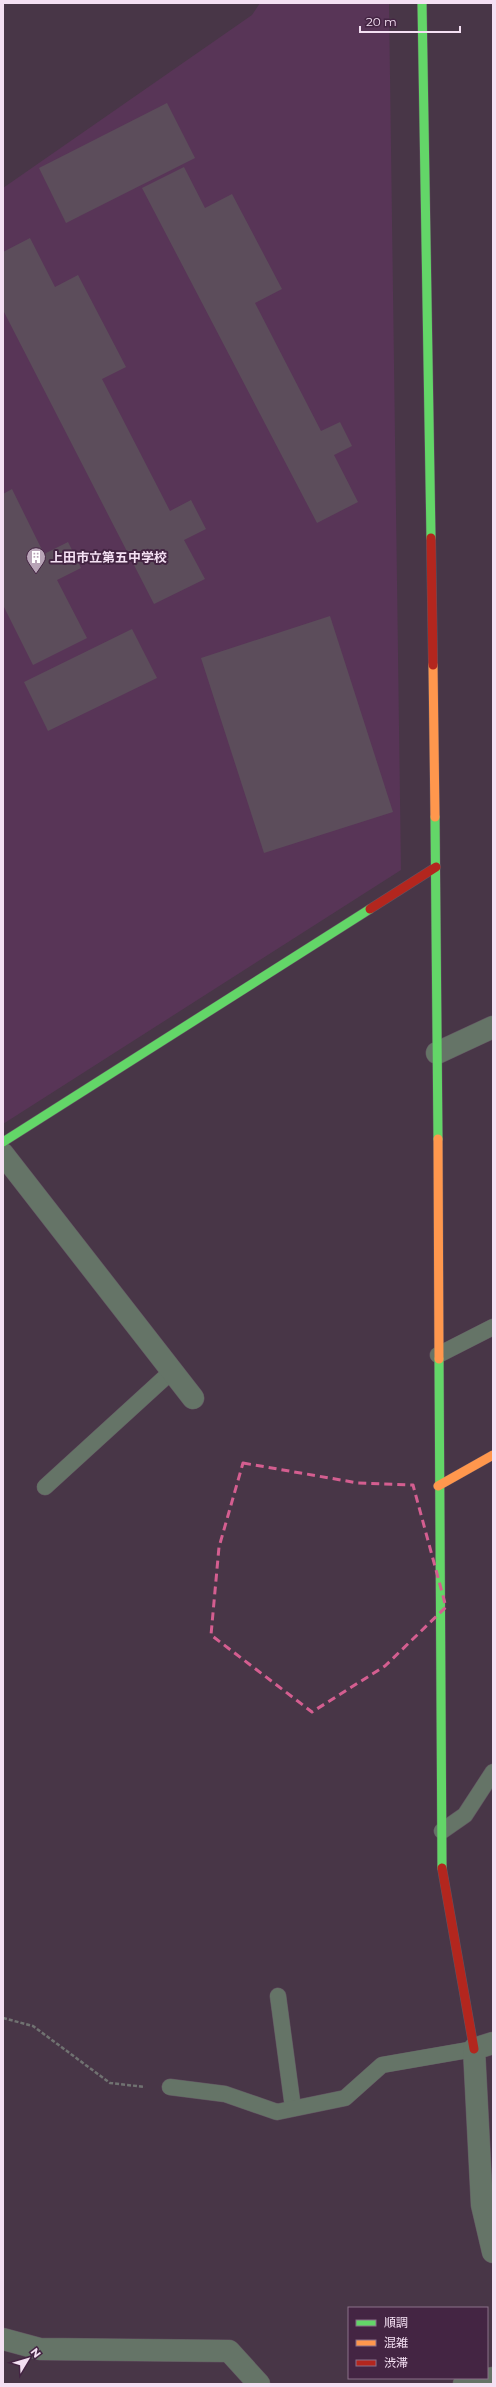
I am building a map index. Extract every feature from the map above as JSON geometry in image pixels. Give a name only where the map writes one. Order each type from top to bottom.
[{"type":"street","points":[[422,3],[436,867],[438,1486],[442,1870],[483,2046],[482,2205],[493,2252]]},
{"type":"street","points":[[3,1142],[436,867]]},
{"type":"street","points":[[437,1053],[493,1027]]},
{"type":"street","points":[[3,1154],[193,1398]]},
{"type":"street","points":[[438,1486],[493,1455]]},
{"type":"street","points":[[3,2339],[40,2349],[229,2351],[259,2384]]},
{"type":"street","points":[[464,2384],[493,2378],[492,2384]]},
{"type":"lane","points":[[438,1355],[493,1327]]},
{"type":"lane","points":[[45,1487],[172,1370]]},
{"type":"lane","points":[[442,1831],[465,1815],[493,1772]]},
{"type":"lane","points":[[278,1996],[293,2108]]},
{"type":"lane","points":[[170,2087],[225,2094],[277,2112],[345,2098],[382,2066],[483,2046]]},
{"type":"path","points":[[3,2018],[33,2026],[110,2083],[142,2087],[170,2087]]},
{"type":"highlighted area","points":[[243,1463],[358,1483],[413,1485],[446,1607],[385,1666],[312,1712],[211,1635],[219,1547]]},
{"type":"shaded area","name":"上田市立第五中学校","points":[[260,3],[389,3],[401,870],[3,1124],[3,188],[252,15]]},
{"type":"building","points":[[167,103],[195,158],[66,223],[39,168]]},
{"type":"building","points":[[184,167],[205,208],[232,194],[282,289],[255,303],[321,431],[340,422],[352,446],[334,455],[358,502],[317,523],[142,188]]},
{"type":"building","points":[[30,238],[55,287],[78,275],[126,367],[102,379],[170,511],[191,500],[206,529],[184,540],[205,579],[154,604],[3,310],[3,252]]},
{"type":"building","name":"上田市立第五中学校","points":[[12,489],[44,554],[68,542],[81,568],[57,580],[87,638],[33,665],[3,605],[3,494]]},
{"type":"building","points":[[330,616],[393,812],[264,853],[201,658]]},
{"type":"building","points":[[132,629],[157,678],[48,731],[24,682]]},
{"type":"traffic: fast","points":[[422,3],[431,538]]},
{"type":"traffic: fast","points":[[435,817],[438,1139]]},
{"type":"traffic: fast","points":[[3,1142],[370,909]]},
{"type":"traffic: fast","points":[[439,1359],[442,1868]]},
{"type":"traffic: slow","points":[[433,665],[435,817]]},
{"type":"traffic: slow","points":[[438,1139],[439,1359]]},
{"type":"traffic: slow","points":[[438,1486],[493,1455]]},
{"type":"traffic: jam","points":[[431,538],[433,665]]},
{"type":"traffic: jam","points":[[370,909],[436,867]]},
{"type":"traffic: jam","points":[[442,1868],[474,2049]]},
{"type":"place","name":"上田市立第五中学校","points":[[36,574]]}]
